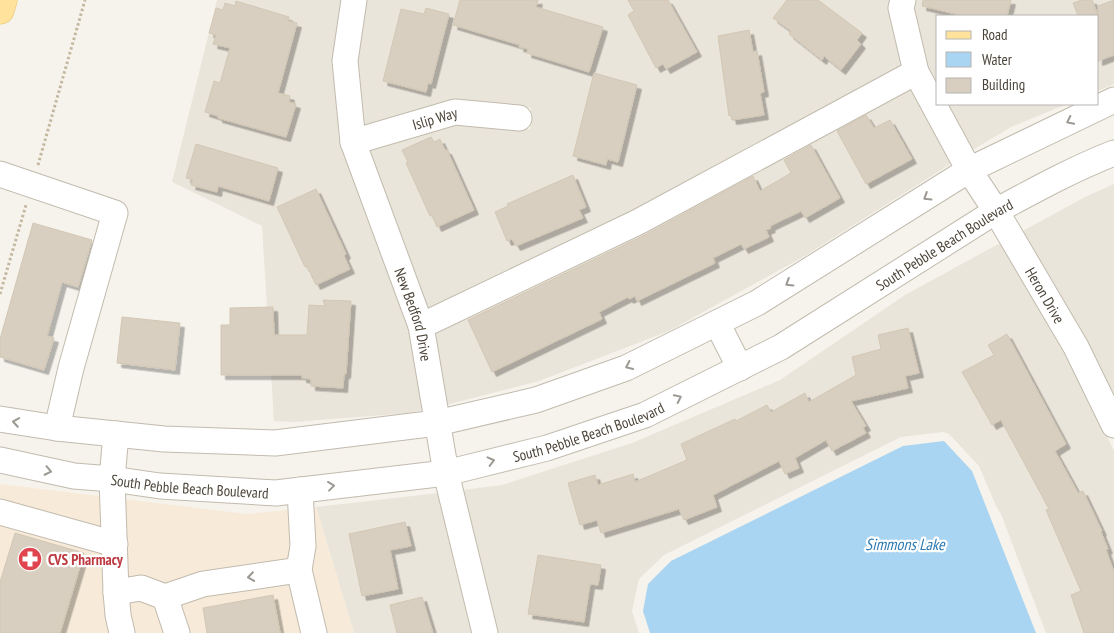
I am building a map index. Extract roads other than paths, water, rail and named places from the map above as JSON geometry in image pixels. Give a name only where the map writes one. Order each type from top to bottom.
[{"type":"main road","points":[[0,10],[3,0]]},
{"type":"street","name":"New Bedford Drive","points":[[354,0],[345,61],[353,142],[421,326],[446,473],[485,633]]},
{"type":"street","name":"Heron Drive","points":[[903,0],[901,8],[916,72],[969,170],[996,211],[1076,347],[1114,425]]},
{"type":"street","points":[[421,326],[638,222],[916,72]]},
{"type":"street","points":[[0,419],[57,428],[164,439],[275,443],[437,423],[545,397],[626,368],[757,304],[969,170],[1114,100]]},
{"type":"street","name":"Islip Way","points":[[353,142],[454,112],[519,118]]},
{"type":"street","name":"South Pebble Beach Boulevard","points":[[0,460],[74,476],[160,486],[276,493],[446,473],[547,448],[645,415],[781,348],[996,211],[1030,192],[1114,152]]},
{"type":"street","points":[[0,174],[115,214],[71,368],[57,428]]},
{"type":"street","points":[[717,323],[740,368]]},
{"type":"street","points":[[116,434],[112,479],[116,592],[122,633]]},
{"type":"street","points":[[300,490],[303,546],[299,570],[314,633]]},
{"type":"street","points":[[0,512],[114,544]]},
{"type":"street","points":[[116,592],[141,588],[165,597],[203,584],[299,570]]},
{"type":"street","points":[[165,597],[177,633]]},
{"type":"water","name":"Simmons Lake","points":[[944,441],[972,471],[1036,633],[650,633],[643,611],[648,584],[671,561],[903,446]]},
{"type":"place","name":"CVS Pharmacy","points":[[30,559]]}]
